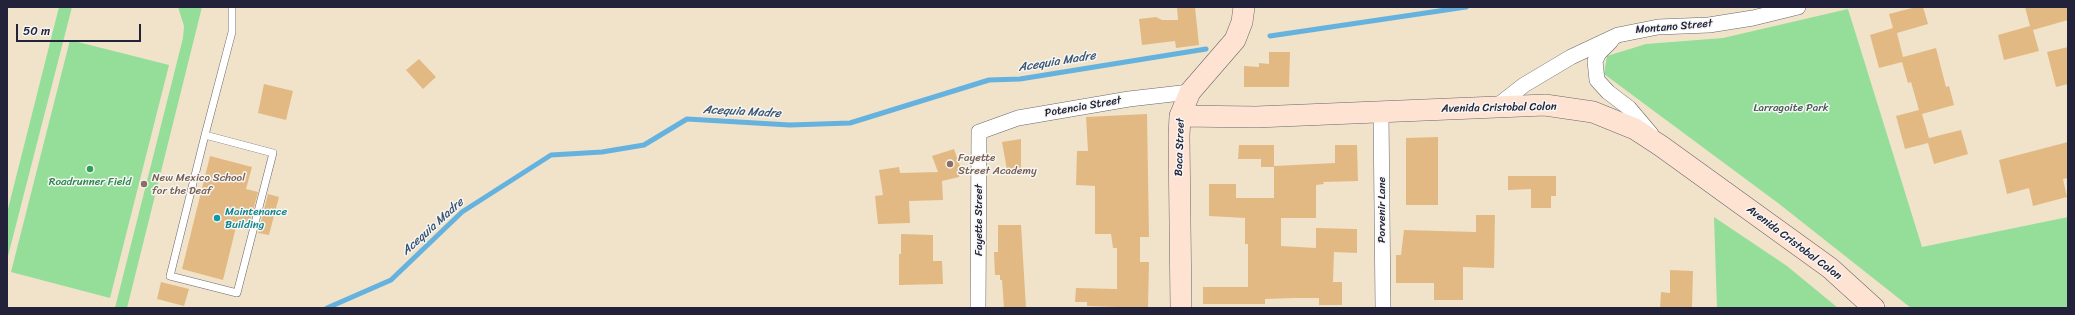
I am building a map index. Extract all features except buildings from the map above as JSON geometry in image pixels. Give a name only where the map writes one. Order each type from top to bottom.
[{"type":"street","name":"Baca Street","points":[[1181,308],[1180,116],[1196,85],[1235,40],[1242,22],[1244,7]]},
{"type":"street","name":"Montano Street","points":[[1497,106],[1524,86],[1571,57],[1618,35],[1658,27],[1709,25],[1753,18],[1798,7]]},
{"type":"street","points":[[1618,35],[1599,53],[1595,61],[1596,80],[1608,92],[1629,108],[1660,146]]},
{"type":"street","name":"Potencia Street","points":[[979,132],[1018,118],[1129,99],[1196,85]]},
{"type":"street","name":"Avenida Cristobal Colon","points":[[1180,116],[1256,117],[1546,105],[1592,112],[1635,130],[1660,146],[1830,268],[1874,308]]},
{"type":"street","name":"Porvenir Lane","points":[[1381,112],[1383,308]]},
{"type":"street","name":"Fayette Street","points":[[978,308],[979,132]]},
{"type":"lane","points":[[206,135],[273,153],[237,293],[170,276],[232,32],[232,7]]},
{"type":"green space","points":[[59,7],[72,7],[7,260],[7,213]]},
{"type":"green space","points":[[178,7],[202,7],[127,308],[115,308],[183,38],[184,26]]},
{"type":"green space","name":"Larragoite Park","points":[[1848,9],[1922,247],[2068,217],[2068,308],[1911,308],[1778,203],[1604,74],[1607,56],[1646,44],[1723,38]]},
{"type":"green space","name":"Roadrunner Field","points":[[70,40],[169,65],[110,298],[11,272]]},
{"type":"green space","points":[[1714,217],[1787,266],[1838,308],[1717,308]]},
{"type":"waterway","name":"Acequia Madre","points":[[1270,36],[1466,7]]},
{"type":"waterway","name":"Acequia Madre","points":[[327,308],[391,280],[462,212],[551,155],[602,152],[644,145],[687,119],[790,125],[850,123],[989,80],[1020,79],[1206,49]]},
{"type":"place","name":"Fayette Street Academy","points":[[950,164]]},
{"type":"place","name":"Roadrunner Field","points":[[90,169]]},
{"type":"place","name":"New Mexico School for the Deaf","points":[[144,184]]},
{"type":"place","name":"Maintenance Building","points":[[217,218]]}]
